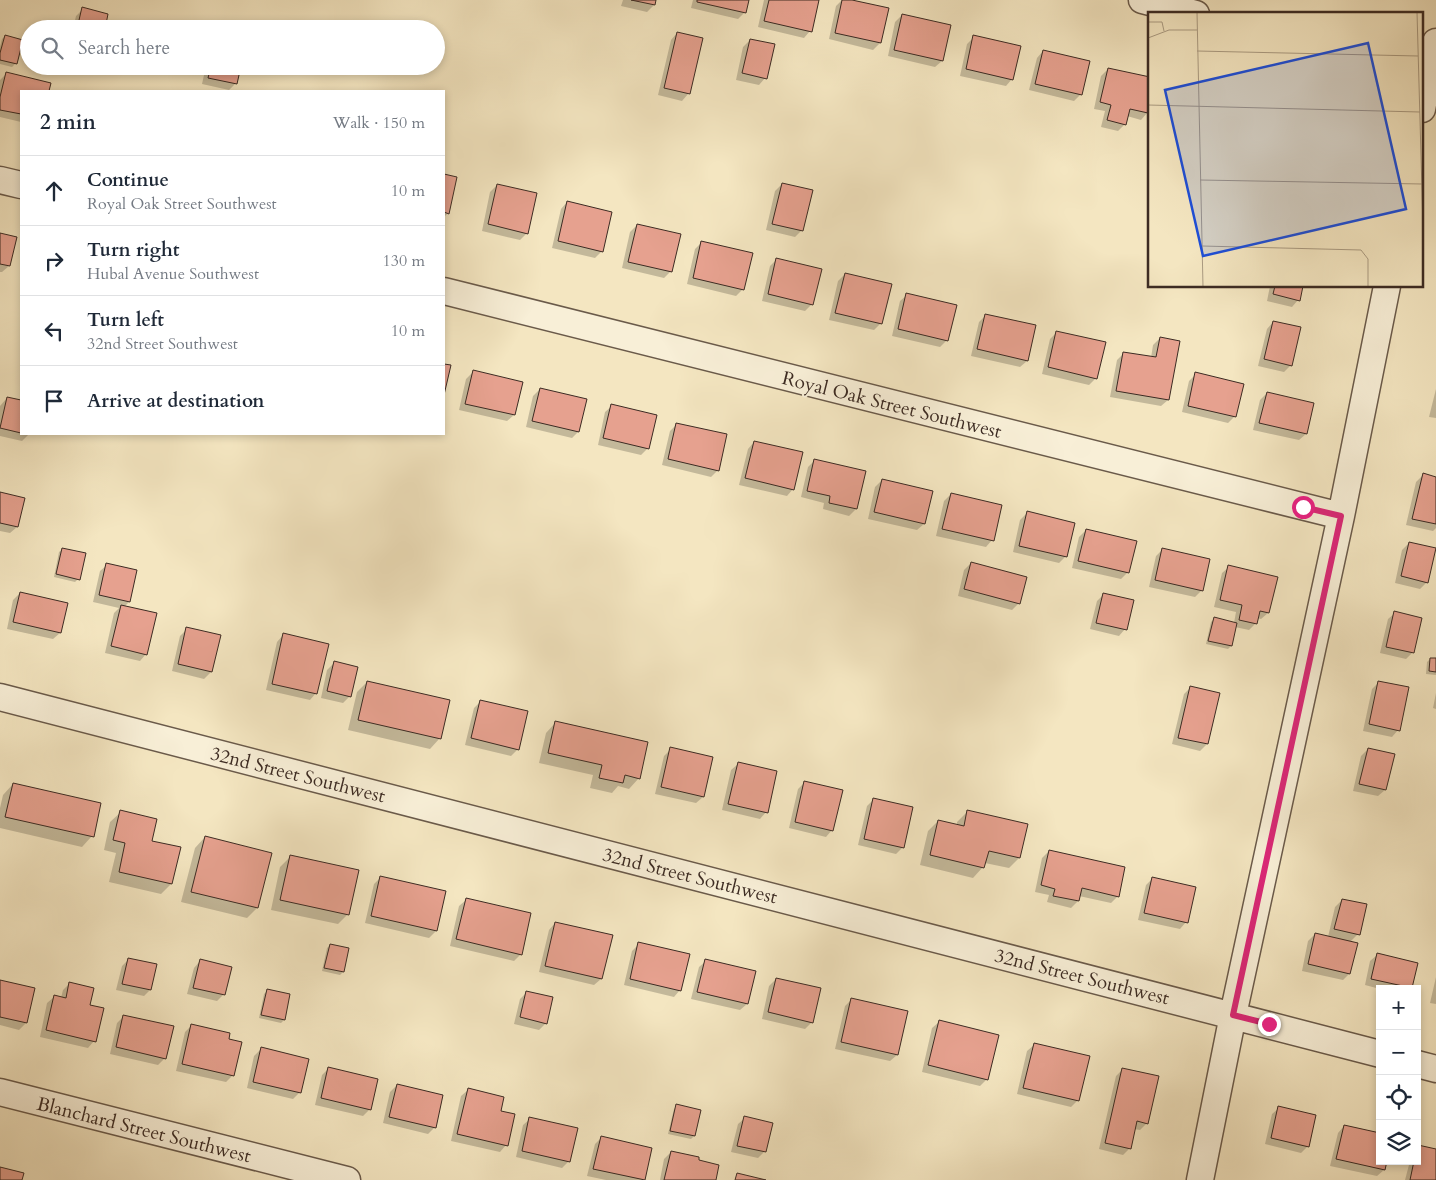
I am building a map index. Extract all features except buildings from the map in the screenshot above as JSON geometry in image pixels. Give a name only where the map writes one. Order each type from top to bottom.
[{"type":"street","points":[[1142,0],[1188,12]]},
{"type":"street","points":[[1424,91],[1426,73],[1436,42]]},
{"type":"street","points":[[0,180],[20,185]]},
{"type":"street","points":[[1200,1180],[1233,1015],[1341,516],[1387,288]]},
{"type":"street","name":"Royal Oak Street Southwest","points":[[445,291],[1341,516]]},
{"type":"street","name":"32nd Street Southwest","points":[[0,697],[1376,1053]]},
{"type":"street","points":[[1421,1065],[1436,1069]]},
{"type":"street","name":"Blanchard Street Southwest","points":[[0,1092],[347,1180]]},
{"type":"route","points":[[1269,1024],[1233,1015],[1341,516],[1303,507]]}]
